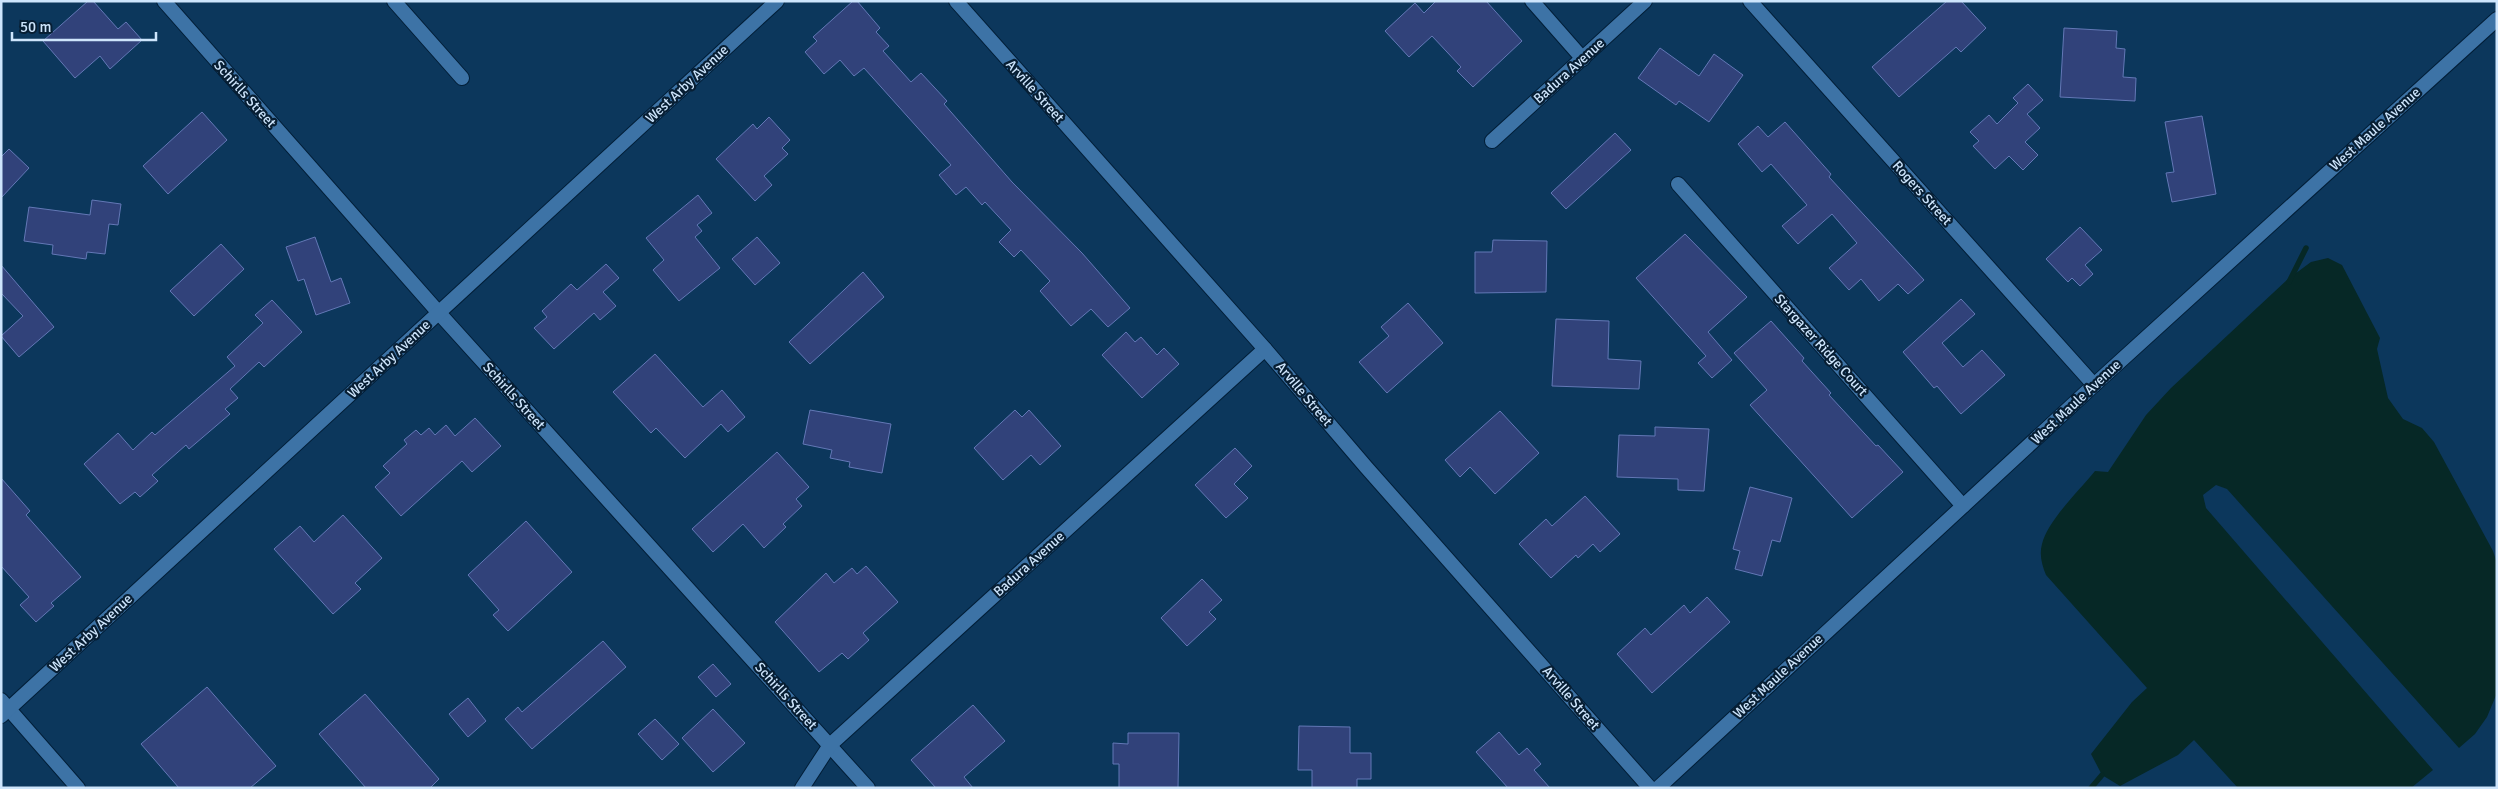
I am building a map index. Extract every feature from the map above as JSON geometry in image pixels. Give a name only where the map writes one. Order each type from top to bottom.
[{"type":"street","name":"Schirlls Street","points":[[164,1],[439,313],[868,788]]},
{"type":"street","points":[[394,1],[462,78]]},
{"type":"street","name":"West Arby Avenue","points":[[4,709],[439,313],[776,1]]},
{"type":"street","name":"Arville Street","points":[[956,1],[1265,349],[1366,467],[1650,788]]},
{"type":"street","points":[[1532,1],[1583,59]]},
{"type":"street","name":"Badura Avenue","points":[[1492,141],[1645,1]]},
{"type":"street","name":"Rogers Street","points":[[1750,1],[2094,385]]},
{"type":"street","name":"West Maule Avenue","points":[[1658,788],[2094,385],[2497,19]]},
{"type":"street","name":"Stargazer Ridge Court","points":[[1678,184],[1963,506]]},
{"type":"street","name":"Badura Avenue","points":[[802,788],[830,745],[1265,349]]},
{"type":"street","points":[[4,709],[78,788]]},
{"type":"shaded area","points":[[2328,258],[2342,265],[2380,338],[2377,349],[2388,398],[2403,419],[2422,428],[2434,442],[2493,551],[2497,563],[2497,693],[2487,717],[2475,734],[2459,748],[2227,489],[2216,485],[2203,495],[2206,508],[2433,770],[2411,788],[2238,788],[2194,740],[2178,755],[2120,786],[2102,775],[2091,754],[2132,702],[2147,688],[2046,575],[2042,564],[2041,552],[2045,535],[2057,516],[2095,471],[2108,472],[2146,415],[2171,388],[2288,279],[2311,262]]},
{"type":"building","points":[[88,1],[93,1],[118,29],[126,22],[142,40],[110,69],[100,56],[75,78],[43,41]]},
{"type":"building","points":[[853,1],[857,1],[880,28],[876,32],[889,46],[883,51],[911,82],[921,73],[947,101],[944,104],[1012,182],[1082,253],[1130,308],[1108,327],[1091,309],[1071,326],[1040,291],[1050,281],[1021,250],[1014,257],[999,242],[1011,230],[985,202],[982,205],[966,187],[956,195],[939,175],[951,165],[864,68],[854,76],[840,60],[824,74],[805,52],[817,41],[813,37]]},
{"type":"building","points":[[1436,1],[1486,1],[1522,41],[1473,87],[1457,71],[1461,67],[1432,36],[1409,57],[1385,31],[1415,3],[1424,13]]},
{"type":"building","points":[[1947,1],[1961,1],[1986,28],[1961,52],[1956,47],[1899,97],[1872,67]]},
{"type":"building","points":[[2064,28],[2117,31],[2116,48],[2125,49],[2123,77],[2136,78],[2135,101],[2060,97]]},
{"type":"building","points":[[1660,48],[1699,76],[1714,54],[1743,75],[1709,122],[1679,101],[1676,105],[1638,78]]},
{"type":"building","points":[[2028,84],[2043,100],[2027,114],[2040,128],[2025,142],[2038,155],[2023,170],[2009,156],[1995,169],[1973,146],[1979,141],[1970,132],[1989,115],[1997,124],[2018,103],[2013,98]]},
{"type":"building","points":[[202,112],[227,140],[168,194],[143,166]]},
{"type":"building","points":[[2202,116],[2216,194],[2172,202],[2166,173],[2174,172],[2165,122]]},
{"type":"building","points":[[769,117],[790,140],[782,148],[788,154],[764,176],[772,185],[755,201],[716,159],[753,124],[757,129]]},
{"type":"building","points":[[1785,122],[1831,174],[1829,177],[1924,280],[1908,294],[1898,284],[1879,301],[1861,279],[1849,290],[1829,268],[1857,243],[1832,214],[1798,244],[1782,226],[1807,205],[1771,164],[1762,172],[1738,144],[1758,126],[1768,137]]},
{"type":"building","points":[[1615,133],[1631,150],[1566,209],[1551,193]]},
{"type":"building","points":[[9,149],[29,168],[1,198],[1,157]]},
{"type":"building","points":[[698,195],[712,213],[697,225],[702,231],[695,237],[720,268],[679,301],[653,270],[664,260],[646,238]]},
{"type":"building","points":[[92,200],[121,204],[118,225],[109,224],[105,254],[87,252],[86,259],[52,254],[53,245],[24,241],[29,207],[90,215]]},
{"type":"building","points":[[2080,227],[2102,250],[2085,265],[2093,274],[2080,286],[2072,278],[2068,282],[2046,259]]},
{"type":"building","points":[[1685,234],[1747,297],[1708,332],[1732,360],[1712,378],[1698,363],[1706,356],[1636,278]]},
{"type":"building","points":[[315,237],[331,282],[341,278],[350,303],[316,315],[304,279],[298,281],[286,247]]},
{"type":"building","points":[[757,237],[780,263],[755,285],[732,259]]},
{"type":"building","points":[[1493,240],[1547,241],[1546,292],[1475,293],[1475,252],[1492,252]]},
{"type":"building","points":[[221,244],[244,269],[194,316],[170,291]]},
{"type":"building","points":[[606,264],[619,278],[603,292],[616,306],[600,320],[594,313],[554,349],[534,328],[547,317],[542,311],[571,284],[577,290]]},
{"type":"building","points":[[1,265],[54,327],[19,357],[1,336],[23,316],[1,293]]},
{"type":"building","points":[[863,272],[884,297],[810,364],[789,342]]},
{"type":"building","points":[[1961,299],[1975,314],[1942,343],[1963,367],[1982,350],[2005,375],[1961,414],[1937,386],[1934,388],[1903,352]]},
{"type":"building","points":[[272,300],[302,332],[264,367],[259,362],[230,389],[238,398],[225,409],[230,414],[189,449],[186,445],[152,475],[158,481],[140,497],[135,492],[120,504],[84,464],[118,433],[133,450],[152,432],[155,435],[235,366],[227,357],[263,323],[255,315]]},
{"type":"building","points":[[1408,303],[1443,343],[1387,393],[1359,362],[1389,336],[1381,327]]},
{"type":"building","points":[[1556,319],[1609,321],[1608,359],[1641,361],[1639,389],[1552,386]]},
{"type":"building","points":[[1771,321],[1804,358],[1802,361],[1831,393],[1829,395],[1903,472],[1852,518],[1750,405],[1767,390],[1734,353]]},
{"type":"building","points":[[1126,332],[1135,342],[1141,337],[1157,355],[1164,348],[1179,364],[1142,398],[1102,355]]},
{"type":"building","points":[[655,354],[703,407],[722,390],[745,417],[728,432],[721,424],[685,458],[656,428],[651,433],[613,392]]},
{"type":"building","points":[[810,410],[891,424],[882,473],[849,467],[850,462],[830,458],[832,450],[803,444]]},
{"type":"building","points":[[1015,410],[1022,417],[1029,410],[1061,446],[1040,465],[1031,455],[1003,480],[974,448]]},
{"type":"building","points":[[1500,411],[1539,453],[1495,494],[1470,467],[1460,477],[1445,460]]},
{"type":"building","points":[[475,418],[501,446],[472,472],[462,461],[401,516],[375,487],[390,473],[383,466],[407,444],[404,440],[416,430],[421,435],[429,428],[435,435],[446,425],[455,436]]},
{"type":"building","points":[[1655,427],[1709,429],[1704,491],[1678,490],[1678,479],[1617,477],[1619,435],[1655,436]]},
{"type":"building","points":[[1235,448],[1252,466],[1234,484],[1248,498],[1226,518],[1195,485]]},
{"type":"building","points":[[777,452],[809,487],[796,499],[802,506],[783,524],[786,527],[764,548],[743,524],[713,552],[692,529]]},
{"type":"building","points":[[1,478],[30,511],[26,515],[81,577],[51,603],[54,606],[36,622],[20,605],[29,597],[1,566]]},
{"type":"building","points":[[1750,487],[1792,498],[1780,542],[1772,540],[1762,576],[1735,569],[1740,551],[1733,549]]},
{"type":"building","points":[[1585,496],[1620,534],[1600,552],[1593,544],[1578,558],[1576,555],[1551,578],[1519,544],[1546,519],[1552,526]]},
{"type":"building","points":[[343,515],[382,558],[355,583],[361,589],[333,614],[274,549],[300,526],[314,542]]},
{"type":"building","points":[[526,521],[572,572],[508,631],[493,615],[499,610],[468,575]]},
{"type":"building","points":[[866,566],[898,602],[863,633],[869,640],[848,659],[842,653],[819,672],[775,622],[826,573],[834,583],[852,568],[857,574]]},
{"type":"building","points":[[1202,579],[1222,600],[1209,612],[1216,619],[1187,646],[1161,618]]},
{"type":"building","points":[[1707,597],[1730,622],[1652,693],[1617,654],[1645,628],[1651,635],[1684,605],[1690,613]]},
{"type":"building","points":[[603,641],[626,667],[532,749],[505,719],[518,707],[522,712]]},
{"type":"building","points":[[713,664],[731,684],[716,697],[698,677]]},
{"type":"building","points":[[207,687],[276,766],[250,788],[179,788],[141,744]]},
{"type":"building","points":[[365,694],[439,779],[430,788],[366,788],[319,734]]},
{"type":"building","points":[[468,698],[486,721],[468,737],[449,714]]},
{"type":"building","points":[[973,705],[1005,741],[964,777],[973,788],[936,788],[911,760]]},
{"type":"building","points":[[713,709],[745,743],[713,772],[682,738]]},
{"type":"building","points":[[655,719],[679,744],[662,760],[638,734]]},
{"type":"building","points":[[1299,726],[1350,727],[1350,753],[1371,753],[1371,779],[1357,779],[1357,788],[1312,788],[1312,770],[1298,770]]},
{"type":"building","points":[[1499,732],[1519,755],[1527,748],[1541,764],[1534,770],[1550,788],[1508,788],[1476,752]]},
{"type":"building","points":[[1128,733],[1179,733],[1178,788],[1119,788],[1119,764],[1113,764],[1113,743],[1128,744]]},
{"type":"waterway","points":[[2289,282],[2306,248]]},
{"type":"waterway","points":[[2091,788],[2102,775]]}]
